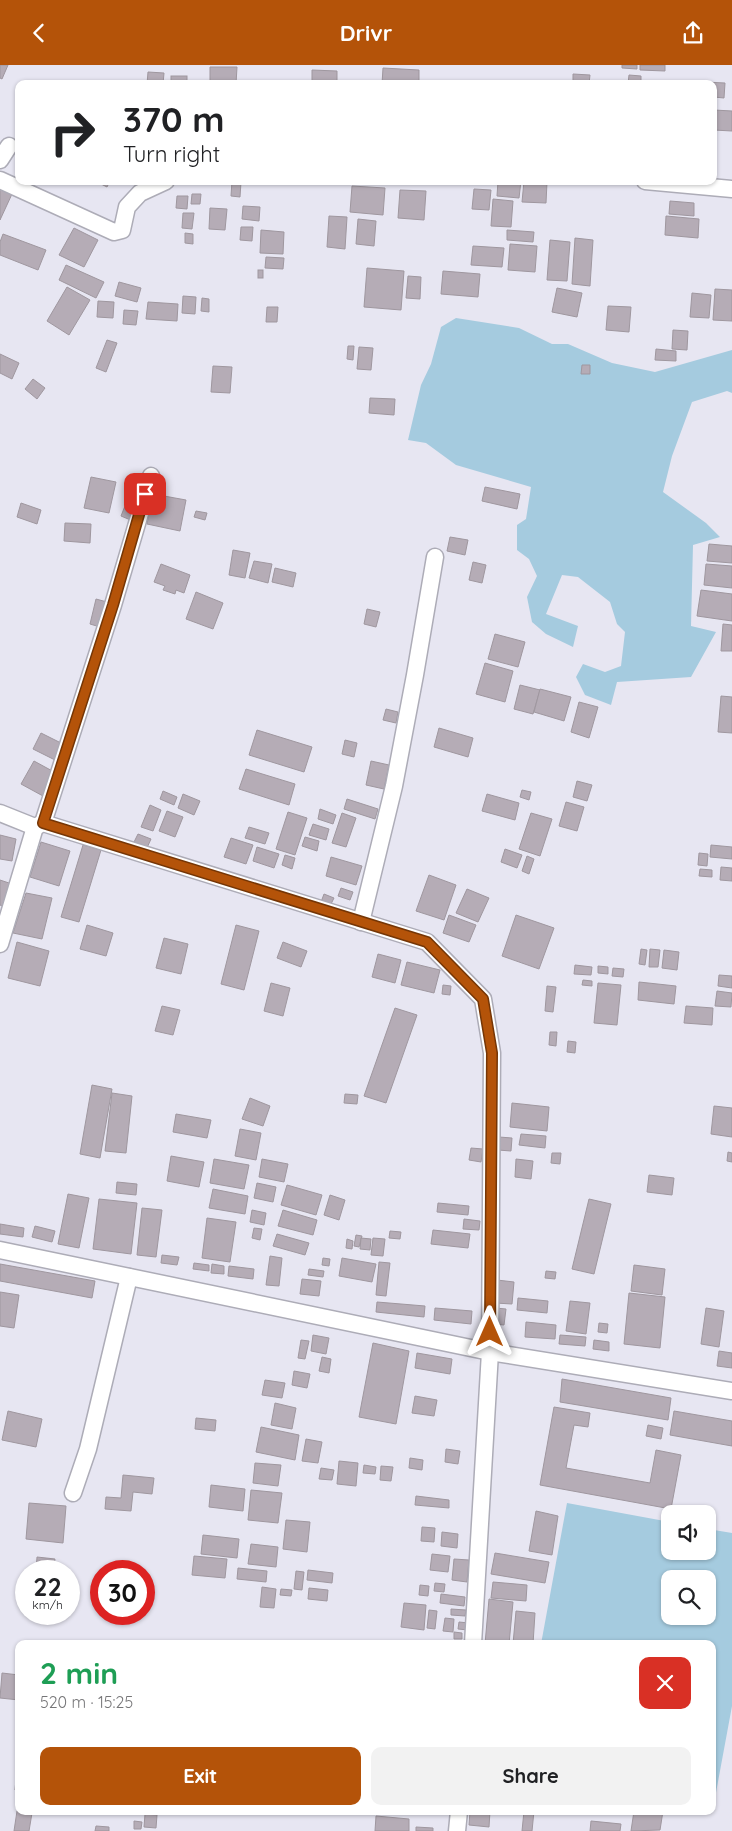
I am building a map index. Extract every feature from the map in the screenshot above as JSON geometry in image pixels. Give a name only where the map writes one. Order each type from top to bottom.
[{"type":"street","points":[[0,160],[9,146]]},
{"type":"street","points":[[0,180],[114,232],[122,230],[127,207],[140,193],[157,185]]},
{"type":"street","points":[[688,185],[732,189]]},
{"type":"street","points":[[0,944],[113,605],[151,476]]},
{"type":"street","points":[[361,922],[394,786],[435,557]]},
{"type":"street","points":[[0,813],[427,942],[483,999],[492,1053],[490,1352],[473,1640]]},
{"type":"street","points":[[0,1251],[490,1352],[732,1391]]},
{"type":"street","points":[[72,1493],[88,1449],[128,1277]]},
{"type":"street","points":[[457,1831],[459,1815]]},
{"type":"water","points":[[456,318],[519,328],[552,344],[568,344],[612,363],[655,372],[732,350],[732,393],[727,391],[692,402],[672,456],[663,492],[706,523],[720,537],[693,545],[691,626],[716,632],[691,677],[617,682],[611,705],[585,695],[576,677],[583,664],[605,672],[621,666],[625,632],[617,624],[610,602],[578,577],[562,575],[546,614],[578,626],[573,647],[546,634],[532,622],[527,597],[537,576],[529,559],[517,550],[517,525],[526,519],[531,487],[456,465],[426,443],[408,440],[421,385],[431,364],[441,327]]},
{"type":"water","points":[[567,1503],[661,1520],[661,1560],[716,1560],[716,1530],[732,1533],[732,1706],[716,1793],[716,1640],[542,1640]]},
{"type":"building","points":[[0,65],[8,65],[2,79],[0,78]]},
{"type":"building","points":[[622,65],[637,65],[637,69],[622,68]]},
{"type":"building","points":[[640,65],[665,65],[665,71],[640,70]]},
{"type":"building","points":[[210,67],[237,67],[236,80],[210,80]]},
{"type":"building","points":[[383,68],[419,70],[419,80],[382,80]]},
{"type":"building","points":[[312,70],[337,71],[337,80],[312,80]]},
{"type":"building","points":[[148,72],[164,73],[163,80],[147,80]]},
{"type":"building","points":[[573,74],[590,75],[589,80],[573,80]]},
{"type":"building","points":[[629,75],[641,76],[641,80],[628,80]]},
{"type":"building","points":[[171,76],[187,76],[187,80],[171,80]]},
{"type":"building","points":[[717,83],[725,83],[724,98],[717,97]]},
{"type":"building","points":[[717,110],[732,111],[732,131],[717,130]]},
{"type":"building","points":[[232,185],[241,185],[240,197],[231,196]]},
{"type":"building","points":[[498,185],[521,185],[519,198],[497,196]]},
{"type":"building","points":[[524,185],[547,185],[546,203],[522,202]]},
{"type":"building","points":[[352,186],[385,188],[383,215],[350,212]]},
{"type":"building","points":[[0,188],[12,194],[0,220]]},
{"type":"building","points":[[474,189],[491,190],[489,210],[472,209]]},
{"type":"building","points":[[400,190],[426,191],[424,220],[398,218]]},
{"type":"building","points":[[192,194],[201,194],[200,204],[191,204]]},
{"type":"building","points":[[177,196],[188,196],[187,209],[176,208]]},
{"type":"building","points":[[493,199],[513,201],[511,227],[491,226]]},
{"type":"building","points":[[670,201],[694,203],[694,216],[669,214]]},
{"type":"building","points":[[243,206],[260,207],[259,221],[242,219]]},
{"type":"building","points":[[210,208],[227,209],[225,230],[209,229]]},
{"type":"building","points":[[183,213],[194,213],[192,229],[182,228]]},
{"type":"building","points":[[329,216],[347,217],[345,249],[327,247]]},
{"type":"building","points":[[666,216],[699,219],[698,238],[665,235]]},
{"type":"building","points":[[358,219],[376,221],[374,246],[356,244]]},
{"type":"building","points":[[241,227],[253,227],[252,241],[240,240]]},
{"type":"building","points":[[74,228],[98,240],[84,267],[59,255]]},
{"type":"building","points":[[261,230],[284,232],[283,254],[260,253]]},
{"type":"building","points":[[507,230],[534,232],[533,242],[507,240]]},
{"type":"building","points":[[185,233],[193,234],[193,244],[185,243]]},
{"type":"building","points":[[3,234],[46,250],[38,270],[0,255],[0,242]]},
{"type":"building","points":[[575,238],[593,240],[590,286],[572,284]]},
{"type":"building","points":[[550,240],[570,242],[567,281],[547,280]]},
{"type":"building","points":[[510,244],[537,246],[535,272],[508,270]]},
{"type":"building","points":[[473,246],[504,248],[502,267],[471,265]]},
{"type":"building","points":[[266,257],[284,258],[283,269],[265,268]]},
{"type":"building","points":[[66,265],[104,282],[96,298],[59,280]]},
{"type":"building","points":[[367,268],[404,271],[401,310],[364,307]]},
{"type":"building","points":[[258,270],[263,270],[263,278],[258,278]]},
{"type":"building","points":[[443,271],[480,274],[478,297],[441,294]]},
{"type":"building","points":[[408,276],[421,277],[420,299],[406,298]]},
{"type":"building","points":[[119,282],[141,288],[137,302],[115,296]]},
{"type":"building","points":[[67,287],[90,300],[69,335],[47,321]]},
{"type":"building","points":[[557,288],[582,293],[577,317],[552,312]]},
{"type":"building","points":[[715,289],[732,290],[732,321],[713,320]]},
{"type":"building","points":[[692,293],[711,295],[709,318],[690,317]]},
{"type":"building","points":[[183,296],[196,297],[195,314],[182,313]]},
{"type":"building","points":[[202,298],[209,299],[209,312],[201,311]]},
{"type":"building","points":[[98,301],[114,302],[113,318],[97,317]]},
{"type":"building","points":[[148,302],[178,304],[177,321],[146,319]]},
{"type":"building","points":[[608,306],[631,307],[629,332],[606,330]]},
{"type":"building","points":[[267,307],[278,307],[277,322],[266,322]]},
{"type":"building","points":[[124,310],[138,311],[136,325],[123,324]]},
{"type":"building","points":[[673,330],[688,331],[687,350],[672,349]]},
{"type":"building","points":[[107,340],[117,343],[106,372],[96,368]]},
{"type":"building","points":[[348,346],[354,346],[353,360],[347,359]]},
{"type":"building","points":[[359,347],[373,348],[371,370],[357,369]]},
{"type":"building","points":[[656,349],[676,351],[676,361],[655,360]]},
{"type":"building","points":[[0,354],[19,363],[12,379],[0,373]]},
{"type":"building","points":[[582,365],[590,365],[590,374],[581,374]]},
{"type":"building","points":[[213,366],[232,367],[230,393],[211,392]]},
{"type":"building","points":[[33,379],[45,388],[37,399],[25,389]]},
{"type":"building","points":[[370,398],[395,399],[394,415],[369,413]]},
{"type":"building","points":[[91,477],[116,482],[109,513],[84,508]]},
{"type":"building","points":[[485,487],[520,494],[517,509],[482,501]]},
{"type":"building","points":[[153,494],[186,500],[180,531],[147,524]]},
{"type":"building","points":[[127,501],[139,507],[133,521],[121,516]]},
{"type":"building","points":[[21,503],[41,510],[37,524],[17,517]]},
{"type":"building","points":[[196,511],[207,513],[205,520],[194,517]]},
{"type":"building","points":[[65,523],[91,524],[90,543],[64,541]]},
{"type":"building","points":[[450,537],[468,540],[465,555],[447,551]]},
{"type":"building","points":[[709,544],[732,546],[732,563],[707,561]]},
{"type":"building","points":[[233,550],[250,553],[245,578],[229,575]]},
{"type":"building","points":[[254,561],[272,564],[268,583],[249,578]]},
{"type":"building","points":[[473,562],[486,565],[482,583],[469,580]]},
{"type":"building","points":[[161,564],[190,575],[184,593],[176,590],[175,594],[163,590],[165,586],[154,582]]},
{"type":"building","points":[[706,564],[732,566],[732,588],[704,585]]},
{"type":"building","points":[[275,568],[296,573],[293,587],[272,582]]},
{"type":"building","points":[[701,590],[732,594],[732,621],[697,616]]},
{"type":"building","points":[[196,592],[223,603],[213,629],[186,619]]},
{"type":"building","points":[[96,599],[107,602],[100,627],[90,624]]},
{"type":"building","points":[[367,609],[380,612],[376,627],[364,624]]},
{"type":"building","points":[[723,624],[732,625],[732,651],[721,651]]},
{"type":"building","points":[[495,634],[525,642],[518,667],[488,659]]},
{"type":"building","points":[[485,663],[513,671],[505,702],[476,694]]},
{"type":"building","points":[[520,685],[540,690],[533,714],[514,709]]},
{"type":"building","points":[[540,689],[571,697],[564,721],[534,712]]},
{"type":"building","points":[[721,696],[732,697],[732,733],[718,732]]},
{"type":"building","points":[[579,702],[598,707],[589,738],[571,732]]},
{"type":"building","points":[[386,709],[398,712],[396,723],[383,720]]},
{"type":"building","points":[[439,728],[473,738],[468,757],[434,747]]},
{"type":"building","points":[[257,730],[312,747],[304,772],[249,755]]},
{"type":"building","points":[[41,733],[65,745],[57,761],[33,749]]},
{"type":"building","points":[[345,740],[357,743],[354,757],[342,754]]},
{"type":"building","points":[[34,761],[56,773],[43,796],[21,784]]},
{"type":"building","points":[[371,761],[389,765],[384,789],[366,785]]},
{"type":"building","points":[[246,769],[295,784],[289,805],[239,789]]},
{"type":"building","points":[[577,781],[592,785],[587,801],[573,797]]},
{"type":"building","points":[[522,790],[531,792],[529,800],[520,797]]},
{"type":"building","points":[[163,791],[177,797],[174,805],[160,799]]},
{"type":"building","points":[[183,794],[200,801],[194,815],[178,808]]},
{"type":"building","points":[[487,794],[519,803],[515,820],[482,811]]},
{"type":"building","points":[[347,799],[378,809],[375,819],[344,809]]},
{"type":"building","points":[[566,802],[584,807],[577,831],[559,826]]},
{"type":"building","points":[[150,805],[161,810],[153,831],[141,827]]},
{"type":"building","points":[[320,809],[336,815],[333,824],[318,819]]},
{"type":"building","points":[[167,811],[183,817],[175,837],[159,831]]},
{"type":"building","points":[[288,812],[307,818],[295,855],[276,849]]},
{"type":"building","points":[[342,813],[356,818],[346,847],[332,843]]},
{"type":"building","points":[[531,813],[552,819],[540,856],[519,849]]},
{"type":"building","points":[[313,824],[329,829],[326,840],[309,835]]},
{"type":"building","points":[[249,827],[269,833],[265,844],[245,838]]},
{"type":"building","points":[[138,834],[151,839],[146,850],[133,844]]},
{"type":"building","points":[[0,835],[16,839],[12,861],[0,859]]},
{"type":"building","points":[[305,837],[319,841],[317,851],[302,846]]},
{"type":"building","points":[[231,838],[253,845],[246,864],[224,857]]},
{"type":"building","points":[[41,842],[70,851],[59,886],[30,877]]},
{"type":"building","points":[[83,845],[101,850],[79,922],[61,917]]},
{"type":"building","points":[[711,845],[732,847],[732,859],[710,857]]},
{"type":"building","points":[[257,847],[279,854],[274,868],[253,861]]},
{"type":"building","points":[[505,849],[522,855],[517,868],[501,862]]},
{"type":"building","points":[[699,853],[708,854],[707,866],[698,865]]},
{"type":"building","points":[[285,855],[295,858],[292,869],[282,865]]},
{"type":"building","points":[[527,856],[534,859],[529,874],[522,871]]},
{"type":"building","points":[[331,857],[362,866],[356,885],[326,876]]},
{"type":"building","points":[[721,867],[732,868],[732,881],[720,880]]},
{"type":"building","points":[[700,869],[712,870],[712,877],[699,876]]},
{"type":"building","points":[[429,875],[456,885],[444,920],[416,911]]},
{"type":"building","points":[[0,880],[15,885],[6,908],[0,905]]},
{"type":"building","points":[[341,888],[353,892],[350,900],[338,896]]},
{"type":"building","points":[[467,889],[489,898],[478,922],[456,913]]},
{"type":"building","points":[[26,893],[52,898],[42,939],[13,933]]},
{"type":"building","points":[[324,894],[334,898],[330,906],[321,902]]},
{"type":"building","points":[[449,915],[476,925],[469,942],[443,933]]},
{"type":"building","points":[[516,915],[554,928],[539,969],[502,956]]},
{"type":"building","points":[[87,925],[113,933],[106,956],[80,949]]},
{"type":"building","points":[[236,925],[259,931],[244,990],[221,984]]},
{"type":"building","points":[[164,938],[188,944],[181,974],[156,968]]},
{"type":"building","points":[[17,942],[49,951],[40,986],[8,978]]},
{"type":"building","points":[[283,942],[307,951],[301,967],[277,958]]},
{"type":"building","points":[[641,949],[647,950],[645,965],[639,964]]},
{"type":"building","points":[[650,949],[660,950],[658,967],[649,967]]},
{"type":"building","points":[[664,950],[679,952],[677,970],[662,968]]},
{"type":"building","points":[[378,954],[401,960],[395,983],[372,977]]},
{"type":"building","points":[[407,962],[440,970],[434,993],[401,985]]},
{"type":"building","points":[[575,965],[592,967],[591,975],[574,974]]},
{"type":"building","points":[[598,966],[608,967],[608,974],[598,973]]},
{"type":"building","points":[[613,968],[624,969],[623,977],[612,976]]},
{"type":"building","points":[[719,975],[732,976],[732,988],[718,986]]},
{"type":"building","points":[[583,980],[592,981],[592,986],[582,985]]},
{"type":"building","points":[[639,982],[676,986],[674,1004],[638,1000]]},
{"type":"building","points":[[271,983],[290,988],[283,1016],[264,1011]]},
{"type":"building","points":[[598,983],[621,985],[617,1025],[594,1023]]},
{"type":"building","points":[[443,985],[451,986],[450,995],[442,994]]},
{"type":"building","points":[[547,986],[556,987],[553,1012],[545,1011]]},
{"type":"building","points":[[717,991],[732,993],[731,1007],[715,1006]]},
{"type":"building","points":[[162,1006],[180,1010],[173,1035],[155,1031]]},
{"type":"building","points":[[686,1006],[713,1008],[712,1025],[684,1023]]},
{"type":"building","points":[[395,1008],[417,1015],[386,1103],[364,1096]]},
{"type":"building","points":[[550,1032],[557,1032],[556,1046],[549,1045]]},
{"type":"building","points":[[568,1041],[576,1042],[575,1053],[567,1052]]},
{"type":"building","points":[[92,1085],[112,1089],[100,1158],[80,1154]]},
{"type":"building","points":[[112,1093],[132,1096],[126,1153],[105,1151]]},
{"type":"building","points":[[345,1094],[358,1095],[357,1104],[344,1103]]},
{"type":"building","points":[[250,1098],[270,1106],[263,1126],[242,1119]]},
{"type":"building","points":[[512,1103],[549,1107],[547,1131],[510,1127]]},
{"type":"building","points":[[714,1106],[732,1108],[732,1137],[711,1134]]},
{"type":"building","points":[[176,1114],[211,1120],[207,1138],[173,1132]]},
{"type":"building","points":[[240,1129],[261,1133],[256,1160],[235,1156]]},
{"type":"building","points":[[521,1134],[546,1136],[545,1148],[519,1145]]},
{"type":"building","points":[[499,1137],[512,1138],[511,1151],[498,1150]]},
{"type":"building","points":[[471,1148],[483,1149],[481,1162],[469,1160]]},
{"type":"building","points":[[728,1152],[732,1153],[732,1162],[727,1161]]},
{"type":"building","points":[[552,1153],[561,1153],[560,1164],[551,1163]]},
{"type":"building","points":[[171,1156],[204,1162],[199,1187],[167,1181]]},
{"type":"building","points":[[214,1159],[249,1165],[244,1189],[210,1183]]},
{"type":"building","points":[[262,1159],[288,1164],[284,1182],[259,1177]]},
{"type":"building","points":[[516,1159],[533,1161],[531,1179],[515,1177]]},
{"type":"building","points":[[649,1175],[674,1178],[672,1195],[647,1192]]},
{"type":"building","points":[[117,1182],[137,1184],[136,1195],[116,1193]]},
{"type":"building","points":[[257,1183],[276,1187],[273,1202],[254,1198]]},
{"type":"building","points":[[287,1185],[322,1195],[316,1215],[281,1205]]},
{"type":"building","points":[[213,1189],[248,1196],[245,1214],[209,1208]]},
{"type":"building","points":[[68,1194],[89,1198],[79,1248],[58,1244]]},
{"type":"building","points":[[330,1195],[345,1200],[339,1220],[324,1215]]},
{"type":"building","points":[[99,1199],[137,1203],[131,1254],[93,1249]]},
{"type":"building","points":[[589,1199],[611,1204],[594,1274],[572,1269]]},
{"type":"building","points":[[438,1203],[469,1206],[468,1215],[437,1212]]},
{"type":"building","points":[[142,1208],[162,1210],[156,1257],[137,1255]]},
{"type":"building","points":[[252,1210],[266,1213],[264,1225],[250,1222]]},
{"type":"building","points":[[283,1210],[317,1220],[313,1235],[278,1226]]},
{"type":"building","points":[[207,1218],[236,1222],[230,1262],[202,1258]]},
{"type":"building","points":[[464,1219],[480,1221],[479,1230],[463,1229]]},
{"type":"building","points":[[0,1224],[24,1228],[23,1237],[0,1234]]},
{"type":"building","points":[[35,1226],[55,1231],[52,1242],[32,1237]]},
{"type":"building","points":[[254,1228],[262,1229],[260,1240],[252,1238]]},
{"type":"building","points":[[433,1230],[470,1234],[468,1248],[431,1244]]},
{"type":"building","points":[[390,1231],[401,1232],[400,1239],[389,1238]]},
{"type":"building","points":[[277,1234],[309,1243],[305,1255],[273,1246]]},
{"type":"building","points":[[356,1235],[362,1236],[359,1247],[354,1246]]},
{"type":"building","points":[[361,1238],[371,1239],[370,1250],[360,1249]]},
{"type":"building","points":[[373,1238],[385,1239],[383,1256],[371,1255]]},
{"type":"building","points":[[347,1239],[353,1241],[352,1249],[346,1248]]},
{"type":"building","points":[[162,1255],[179,1257],[177,1265],[161,1263]]},
{"type":"building","points":[[270,1256],[282,1258],[279,1286],[266,1285]]},
{"type":"building","points":[[323,1258],[330,1259],[329,1266],[322,1265]]},
{"type":"building","points":[[342,1258],[376,1264],[372,1282],[339,1276]]},
{"type":"building","points":[[379,1262],[390,1263],[386,1296],[376,1295]]},
{"type":"building","points":[[194,1263],[209,1265],[209,1271],[193,1269]]},
{"type":"building","points":[[0,1264],[95,1281],[92,1298],[0,1281]]},
{"type":"building","points":[[212,1264],[224,1266],[224,1274],[211,1273]]},
{"type":"building","points":[[634,1265],[665,1269],[662,1295],[631,1291]]},
{"type":"building","points":[[229,1266],[254,1269],[253,1279],[228,1276]]},
{"type":"building","points":[[309,1269],[324,1271],[323,1277],[308,1275]]},
{"type":"building","points":[[546,1271],[556,1272],[555,1279],[545,1278]]},
{"type":"building","points":[[302,1279],[321,1281],[319,1296],[300,1294]]},
{"type":"building","points":[[497,1280],[514,1282],[512,1304],[495,1303]]},
{"type":"building","points":[[0,1292],[19,1295],[14,1328],[0,1326]]},
{"type":"building","points":[[629,1293],[665,1297],[660,1348],[624,1344]]},
{"type":"building","points":[[518,1298],[548,1301],[547,1313],[517,1310]]},
{"type":"building","points":[[570,1301],[590,1303],[586,1334],[566,1331]]},
{"type":"building","points":[[377,1302],[425,1306],[424,1317],[376,1312]]},
{"type":"building","points":[[435,1308],[472,1311],[471,1324],[434,1320]]},
{"type":"building","points":[[495,1308],[506,1309],[504,1325],[494,1324]]},
{"type":"building","points":[[706,1308],[724,1311],[719,1347],[701,1344]]},
{"type":"building","points":[[526,1322],[556,1325],[555,1339],[525,1337]]},
{"type":"building","points":[[599,1323],[608,1324],[607,1333],[598,1332]]},
{"type":"building","points":[[313,1335],[329,1338],[326,1354],[311,1351]]},
{"type":"building","points":[[560,1335],[586,1337],[585,1346],[559,1344]]},
{"type":"building","points":[[301,1340],[309,1341],[305,1359],[298,1358]]},
{"type":"building","points":[[594,1340],[609,1342],[609,1351],[593,1349]]},
{"type":"building","points":[[373,1343],[409,1351],[396,1424],[359,1417]]},
{"type":"building","points":[[719,1351],[732,1353],[732,1368],[717,1366]]},
{"type":"building","points":[[417,1353],[452,1359],[450,1374],[415,1368]]},
{"type":"building","points":[[322,1357],[331,1359],[329,1373],[319,1371]]},
{"type":"building","points":[[294,1371],[310,1374],[307,1388],[292,1385]]},
{"type":"building","points":[[562,1379],[671,1398],[668,1420],[560,1402]]},
{"type":"building","points":[[265,1380],[285,1383],[282,1398],[262,1395]]},
{"type":"building","points":[[415,1396],[437,1400],[434,1416],[412,1413]]},
{"type":"building","points":[[275,1403],[296,1408],[292,1429],[271,1425]]},
{"type":"building","points":[[554,1407],[590,1413],[588,1427],[574,1425],[566,1468],[650,1483],[656,1450],[681,1455],[672,1505],[661,1505],[661,1507],[540,1485]]},
{"type":"building","points":[[8,1411],[42,1419],[36,1447],[2,1440]]},
{"type":"building","points":[[674,1411],[732,1421],[732,1446],[670,1435]]},
{"type":"building","points":[[196,1418],[216,1420],[215,1431],[195,1429]]},
{"type":"building","points":[[648,1425],[663,1428],[661,1439],[646,1436]]},
{"type":"building","points":[[261,1427],[299,1435],[295,1460],[256,1452]]},
{"type":"building","points":[[306,1439],[322,1442],[318,1463],[302,1461]]},
{"type":"building","points":[[446,1449],[460,1451],[458,1464],[445,1462]]},
{"type":"building","points":[[410,1458],[423,1460],[422,1470],[409,1468]]},
{"type":"building","points":[[339,1461],[358,1463],[356,1486],[337,1484]]},
{"type":"building","points":[[255,1463],[281,1465],[278,1486],[253,1483]]},
{"type":"building","points":[[364,1465],[376,1467],[375,1474],[363,1473]]},
{"type":"building","points":[[381,1466],[393,1467],[391,1481],[380,1480]]},
{"type":"building","points":[[321,1468],[334,1470],[332,1480],[319,1479]]},
{"type":"building","points":[[123,1475],[154,1478],[152,1494],[133,1492],[131,1511],[105,1509],[106,1497],[121,1498]]},
{"type":"building","points":[[211,1485],[245,1489],[243,1511],[209,1507]]},
{"type":"building","points":[[251,1490],[282,1493],[278,1523],[248,1520]]},
{"type":"building","points":[[416,1496],[449,1500],[449,1508],[415,1505]]},
{"type":"building","points":[[29,1503],[66,1506],[63,1543],[26,1539]]},
{"type":"building","points":[[536,1511],[558,1516],[552,1555],[529,1551]]},
{"type":"building","points":[[286,1520],[310,1522],[307,1552],[283,1549]]},
{"type":"building","points":[[422,1527],[435,1528],[434,1542],[421,1541]]},
{"type":"building","points":[[442,1532],[458,1534],[457,1548],[441,1546]]},
{"type":"building","points":[[203,1535],[239,1539],[237,1558],[201,1554]]},
{"type":"building","points":[[251,1544],[278,1547],[276,1567],[248,1564]]},
{"type":"building","points":[[495,1553],[549,1562],[545,1583],[491,1574]]},
{"type":"building","points":[[432,1554],[450,1556],[448,1572],[430,1570]]},
{"type":"building","points":[[194,1556],[227,1559],[225,1578],[192,1575]]},
{"type":"building","points":[[37,1557],[55,1559],[55,1560],[37,1560]]},
{"type":"building","points":[[454,1559],[469,1560],[467,1582],[452,1580]]},
{"type":"building","points":[[238,1568],[267,1571],[266,1582],[237,1579]]},
{"type":"building","points":[[308,1570],[333,1573],[332,1583],[307,1580]]},
{"type":"building","points":[[296,1571],[304,1572],[302,1590],[294,1589]]},
{"type":"building","points":[[493,1582],[527,1585],[526,1601],[491,1598]]},
{"type":"building","points":[[435,1583],[445,1584],[444,1592],[434,1591]]},
{"type":"building","points":[[420,1585],[429,1586],[428,1596],[419,1595]]},
{"type":"building","points":[[262,1587],[276,1589],[274,1608],[260,1607]]},
{"type":"building","points":[[309,1588],[328,1590],[327,1601],[308,1599]]},
{"type":"building","points":[[281,1589],[292,1590],[291,1596],[280,1595]]},
{"type":"building","points":[[441,1594],[465,1597],[464,1606],[440,1603]]},
{"type":"building","points":[[489,1599],[513,1602],[509,1640],[485,1640]]},
{"type":"building","points":[[404,1603],[426,1605],[424,1630],[401,1627]]},
{"type":"building","points":[[451,1609],[466,1610],[465,1616],[451,1615]]},
{"type":"building","points":[[429,1610],[437,1611],[435,1629],[427,1628]]},
{"type":"building","points":[[516,1611],[535,1613],[533,1640],[513,1640]]},
{"type":"building","points":[[445,1618],[454,1619],[453,1632],[443,1631]]},
{"type":"building","points":[[459,1622],[469,1623],[468,1630],[458,1629]]},
{"type":"building","points":[[454,1632],[462,1633],[462,1639],[454,1639]]},
{"type":"building","points":[[2,1673],[15,1675],[15,1700],[0,1698]]},
{"type":"building","points":[[16,1815],[32,1815],[29,1831],[14,1831]]},
{"type":"building","points":[[145,1815],[157,1815],[156,1828],[144,1827]]},
{"type":"building","points":[[470,1815],[490,1815],[489,1827],[469,1825]]},
{"type":"building","points":[[524,1815],[534,1815],[532,1831],[522,1831]]},
{"type":"building","points":[[633,1815],[662,1815],[660,1830],[631,1831]]},
{"type":"building","points":[[376,1816],[409,1819],[409,1831],[375,1831]]},
{"type":"building","points":[[134,1821],[142,1822],[141,1829],[134,1829]]},
{"type":"building","points":[[591,1821],[621,1824],[620,1831],[590,1831]]},
{"type":"building","points":[[96,1826],[109,1827],[109,1831],[95,1831]]},
{"type":"building","points":[[416,1827],[433,1828],[433,1831],[416,1831]]},
{"type":"route","points":[[145,494],[113,605],[43,823],[427,942],[483,999],[492,1053],[490,1332]]}]
